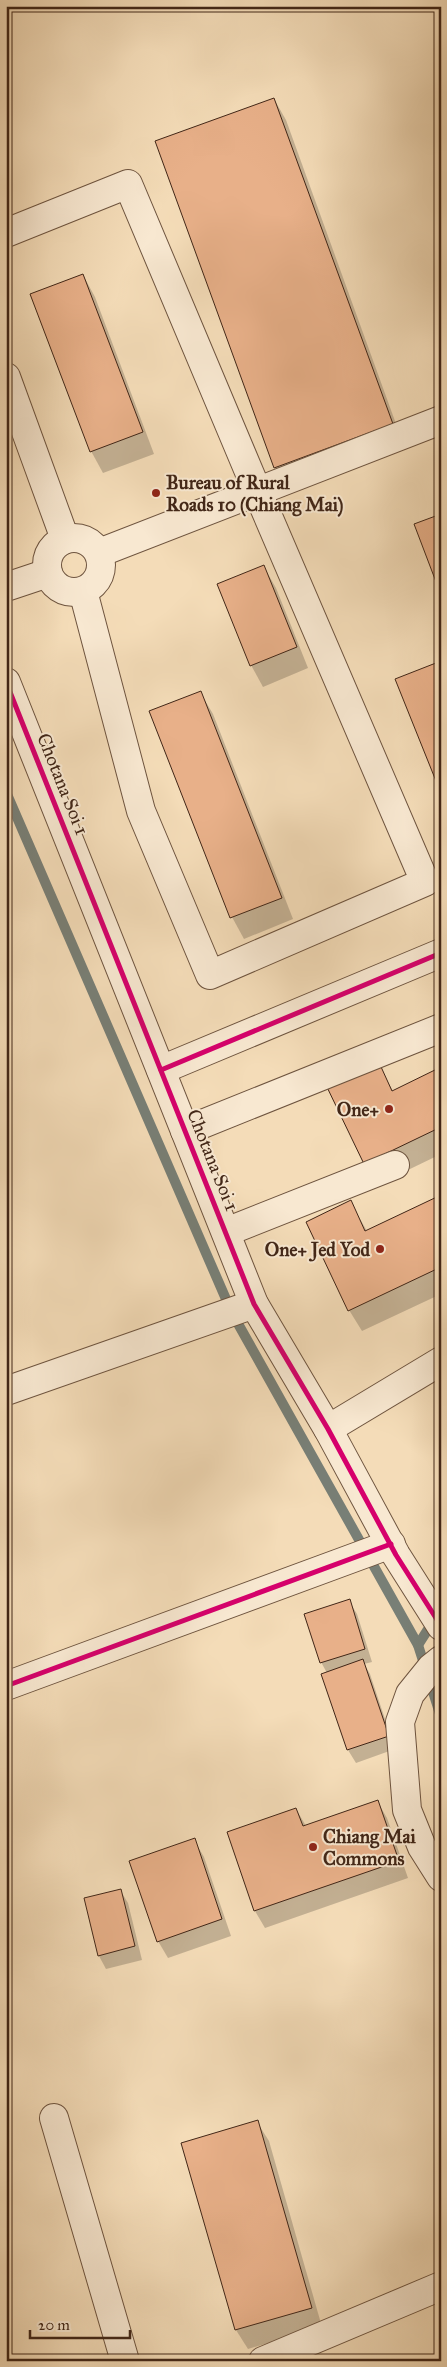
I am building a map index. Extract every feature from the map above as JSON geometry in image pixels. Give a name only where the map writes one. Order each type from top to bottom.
[{"type":"street","points":[[6,233],[128,184],[425,882],[210,975],[141,811],[83,591]]},
{"type":"street","points":[[6,377],[65,539]]},
{"type":"street","points":[[99,553],[258,493],[441,420]]},
{"type":"street","points":[[80,538],[89,542],[99,553],[101,571],[97,580],[83,591],[63,590],[55,585],[48,573],[47,563],[49,554],[54,546],[65,539],[80,538]]},
{"type":"street","points":[[6,587],[48,573]]},
{"type":"street","name":"Chotana Soi 1","points":[[6,682],[254,1304],[328,1429],[391,1544],[441,1626]]},
{"type":"street","points":[[161,1070],[441,953]]},
{"type":"street","points":[[185,1131],[441,1028]]},
{"type":"street","points":[[226,1232],[395,1165]]},
{"type":"street","points":[[6,1391],[254,1304]]},
{"type":"street","points":[[328,1429],[441,1361]]},
{"type":"street","points":[[6,1686],[391,1544]]},
{"type":"street","points":[[441,1660],[431,1668],[410,1694],[400,1722],[407,1810],[422,1847],[441,1877]]},
{"type":"street","points":[[54,2118],[125,2361]]},
{"type":"street","points":[[263,2361],[441,2286]]},
{"type":"building","points":[[274,98],[393,424],[274,468],[155,141]]},
{"type":"building","points":[[83,274],[143,432],[90,452],[30,294]]},
{"type":"building","points":[[441,514],[441,595],[414,524]]},
{"type":"building","points":[[264,565],[297,647],[250,666],[217,584]]},
{"type":"building","points":[[441,661],[441,790],[440,791],[395,679]]},
{"type":"building","points":[[201,691],[282,898],[230,918],[149,711]]},
{"type":"building","name":"One+","points":[[377,1058],[392,1091],[441,1067],[441,1127],[364,1164],[325,1083]]},
{"type":"building","name":"One+ Jed Yod","points":[[441,1195],[441,1267],[348,1311],[306,1222],[351,1200],[365,1231]]},
{"type":"building","points":[[350,1599],[365,1649],[320,1663],[304,1614]]},
{"type":"building","points":[[363,1659],[389,1736],[347,1750],[321,1674]]},
{"type":"building","name":"Chiang Mai Commons","points":[[378,1800],[399,1861],[254,1911],[227,1832],[296,1808],[303,1826]]},
{"type":"building","points":[[195,1838],[222,1919],[157,1942],[129,1861]]},
{"type":"building","points":[[121,1889],[135,1946],[98,1956],[84,1898]]},
{"type":"building","points":[[258,2120],[312,2308],[235,2330],[181,2143]]},
{"type":"waterway","points":[[6,792],[232,1313],[418,1645],[441,1717]]},
{"type":"waterway","points":[[418,1645],[434,1620]]},
{"type":"cycle path","points":[[6,682],[254,1304],[328,1429],[396,1555],[441,1626]]},
{"type":"cycle path","points":[[161,1070],[441,953]]},
{"type":"cycle path","points":[[6,1686],[391,1544]]},
{"type":"place","name":"Bureau of Rural Roads 10 (Chiang Mai)","points":[[156,493]]},
{"type":"place","name":"One+","points":[[389,1109]]},
{"type":"place","name":"One+ Jed Yod","points":[[380,1249]]},
{"type":"place","name":"Chiang Mai Commons","points":[[313,1847]]}]
